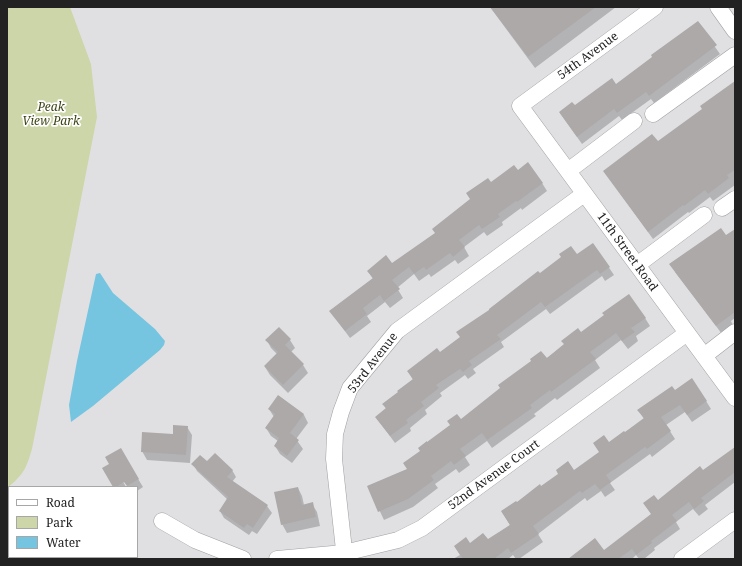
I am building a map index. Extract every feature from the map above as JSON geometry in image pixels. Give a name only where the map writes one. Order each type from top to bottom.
[{"type":"street","name":"54th Avenue","points":[[520,106],[655,7]]},
{"type":"street","points":[[718,7],[735,31]]},
{"type":"street","points":[[654,114],[735,55]]},
{"type":"street","name":"11th Street Road","points":[[520,106],[735,398]]},
{"type":"street","points":[[568,171],[634,121]]},
{"type":"street","name":"53rd Avenue","points":[[344,556],[334,459],[336,434],[341,412],[350,388],[397,331],[584,194]]},
{"type":"street","points":[[722,208],[735,199]]},
{"type":"street","points":[[637,265],[704,215]]},
{"type":"street","points":[[704,356],[735,332]]},
{"type":"street","name":"52nd Avenue Court","points":[[277,559],[344,556],[398,540],[422,528],[687,333]]},
{"type":"street","points":[[682,559],[735,520]]},
{"type":"street","points":[[162,521],[195,540],[243,559]]},
{"type":"green space","name":"Peak View Park","points":[[7,7],[70,7],[91,64],[97,117],[32,449],[24,471],[7,488]]},
{"type":"water","points":[[100,273],[113,293],[155,329],[165,341],[160,350],[93,406],[71,422],[69,405],[77,361],[96,274]]},
{"type":"building","points":[[490,7],[596,7],[528,57]]},
{"type":"building","points":[[698,21],[717,45],[649,96],[646,92],[617,113],[614,109],[577,137],[559,112],[572,102],[575,105],[612,78],[616,84],[652,57],[651,55]]},
{"type":"building","points":[[735,81],[735,170],[727,175],[729,178],[708,194],[705,190],[648,232],[603,171],[652,134],[658,141],[702,109],[700,106]]},
{"type":"building","points":[[528,162],[543,183],[498,214],[500,217],[482,229],[479,225],[459,240],[465,247],[453,257],[450,253],[426,270],[424,267],[414,274],[409,267],[392,280],[400,289],[384,301],[380,295],[363,308],[367,314],[345,331],[329,311],[373,278],[367,271],[386,255],[392,263],[435,233],[432,229],[470,199],[466,193],[488,178],[491,182],[514,165],[518,170]]},
{"type":"building","points":[[721,228],[726,235],[735,229],[735,312],[716,326],[669,264]]},
{"type":"building","points":[[593,243],[610,267],[600,274],[597,270],[545,307],[541,302],[497,335],[501,339],[469,361],[472,365],[463,372],[460,369],[436,385],[439,388],[421,402],[424,406],[406,420],[408,423],[390,436],[375,417],[386,408],[382,404],[413,379],[407,371],[437,348],[440,352],[460,337],[456,332],[489,310],[538,271],[540,273],[561,257],[559,254],[571,246],[577,254]]},
{"type":"building","points":[[629,294],[646,318],[631,328],[635,332],[622,341],[616,333],[590,352],[596,359],[551,392],[550,390],[530,405],[532,408],[487,440],[482,433],[460,449],[466,456],[454,465],[451,461],[431,476],[434,480],[408,499],[378,512],[367,486],[407,469],[403,463],[420,451],[418,448],[450,425],[447,421],[457,414],[461,419],[500,388],[498,385],[531,361],[530,359],[541,351],[547,358],[564,344],[561,341],[578,328],[581,332],[604,315],[602,313]]},
{"type":"building","points":[[279,327],[291,339],[285,345],[304,364],[283,385],[264,366],[278,352],[265,340]]},
{"type":"building","points":[[692,378],[707,401],[687,415],[680,405],[661,417],[671,431],[647,449],[645,447],[606,475],[611,482],[600,490],[595,484],[582,493],[580,491],[533,526],[539,534],[511,553],[508,548],[494,559],[463,559],[454,546],[466,537],[470,543],[483,533],[488,539],[510,525],[501,511],[516,501],[517,502],[540,484],[541,486],[558,474],[556,470],[568,461],[574,470],[599,452],[593,443],[604,435],[609,442],[624,431],[625,432],[644,418],[637,410],[672,386],[675,390]]},
{"type":"building","points":[[278,395],[304,414],[290,433],[299,440],[287,456],[274,446],[279,438],[265,428],[275,414],[268,409]]},
{"type":"building","points":[[173,425],[188,426],[186,455],[141,452],[142,432],[173,434]]},
{"type":"building","points":[[735,447],[735,472],[701,498],[704,501],[694,509],[689,502],[672,515],[677,521],[651,541],[652,543],[636,555],[632,549],[618,559],[568,559],[595,538],[604,550],[651,514],[643,503],[654,495],[658,500],[700,466],[703,470]]},
{"type":"building","points":[[121,448],[139,479],[127,486],[124,482],[118,486],[112,486],[102,468],[109,464],[105,457]]},
{"type":"building","points":[[215,453],[233,470],[227,477],[268,505],[253,528],[247,524],[244,528],[219,511],[228,497],[191,464],[200,455],[207,461]]},
{"type":"building","points":[[298,487],[302,505],[313,502],[316,517],[281,525],[274,492]]}]
